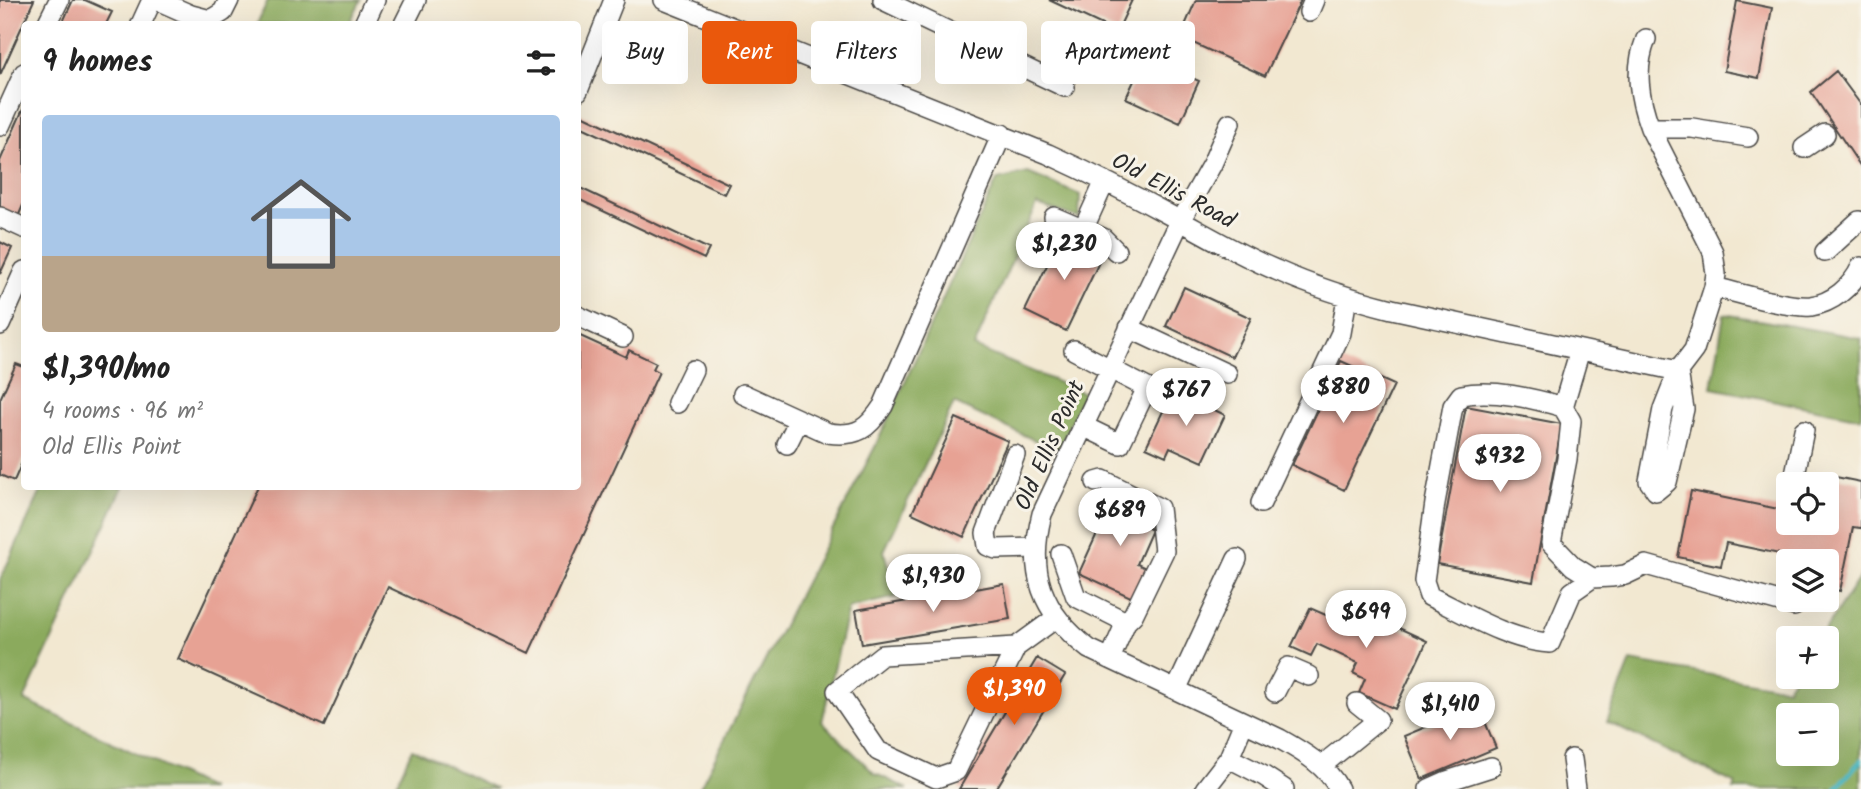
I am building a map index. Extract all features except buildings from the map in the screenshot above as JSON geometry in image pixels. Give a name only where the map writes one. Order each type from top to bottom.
[{"type":"street","points":[[48,21],[59,0]]},
{"type":"street","points":[[143,21],[155,0],[210,20],[223,12],[229,0]]},
{"type":"street","points":[[365,21],[375,0]]},
{"type":"street","points":[[406,21],[416,0]]},
{"type":"street","points":[[581,83],[614,0]]},
{"type":"street","name":"Old Ellis Road","points":[[664,0],[1002,134],[1105,181],[1275,270],[1346,298],[1678,371]]},
{"type":"street","points":[[883,0],[1065,87]]},
{"type":"street","points":[[1646,39],[1640,54],[1638,83],[1642,106],[1650,128],[1713,252],[1716,274],[1694,350],[1678,371],[1663,409],[1662,457],[1692,410],[1678,371]]},
{"type":"street","points":[[0,126],[21,80]]},
{"type":"street","name":"Old Ellis Point","points":[[1230,124],[1212,164],[1180,220],[1042,514],[1035,548],[1038,580],[1056,618],[1071,635],[1089,649],[1291,746],[1321,766],[1339,789]]},
{"type":"street","points":[[1650,128],[1692,128],[1748,137]]},
{"type":"street","points":[[743,394],[828,433],[853,433],[865,428],[874,419],[883,406],[1002,134]]},
{"type":"street","points":[[1804,148],[1825,134]]},
{"type":"street","points":[[1083,230],[1105,181]]},
{"type":"street","points":[[0,217],[21,227]]},
{"type":"street","points":[[1054,217],[1103,238],[1116,251]]},
{"type":"street","points":[[1825,252],[1857,219]]},
{"type":"street","points":[[1714,287],[1794,305],[1810,306],[1823,303],[1843,291],[1852,283],[1861,268]]},
{"type":"street","points":[[2,318],[21,277]]},
{"type":"street","points":[[1261,503],[1341,333],[1346,298]]},
{"type":"street","points":[[581,317],[622,337]]},
{"type":"street","points":[[1129,328],[1227,374]]},
{"type":"street","points":[[1074,350],[1147,388],[1120,444],[1083,426]]},
{"type":"street","points":[[1580,350],[1563,407],[1571,421],[1567,459],[1551,542],[1573,566],[1592,578],[1625,575],[1646,565],[1776,601]]},
{"type":"street","points":[[677,403],[693,370]]},
{"type":"street","points":[[1563,407],[1479,392],[1461,395],[1453,406],[1424,580],[1429,596],[1492,626],[1535,642],[1550,643],[1572,592],[1592,578]]},
{"type":"street","points":[[787,444],[799,421]]},
{"type":"street","points":[[1795,472],[1804,430]]},
{"type":"street","points":[[1016,455],[986,533],[988,546],[996,549],[1035,548]]},
{"type":"street","points":[[1096,482],[1102,480],[1159,508],[1164,551],[1133,614],[1126,622],[1110,659]]},
{"type":"street","points":[[1061,554],[1076,597],[1126,622]]},
{"type":"street","points":[[1176,690],[1237,559]]},
{"type":"street","points":[[1016,647],[882,655],[837,691],[878,751],[936,778],[956,771],[1016,647],[1056,618]]},
{"type":"street","points":[[1275,692],[1288,667],[1309,676]]},
{"type":"street","points":[[1321,766],[1378,720],[1357,703]]},
{"type":"street","points":[[1205,789],[1228,758],[1244,722]]},
{"type":"street","points":[[1228,758],[1284,789]]},
{"type":"street","points":[[1572,759],[1576,789]]},
{"type":"street","points":[[1429,789],[1491,767]]},
{"type":"green space","points":[[268,0],[361,0],[350,21],[258,21]]},
{"type":"green space","points":[[1028,173],[1080,195],[1079,218],[1037,204],[974,347],[1084,393],[1058,451],[954,403],[884,551],[896,597],[848,608],[822,722],[874,773],[908,789],[699,789],[877,443],[997,180]]},
{"type":"green space","points":[[1724,314],[1861,338],[1861,418],[1712,388]]},
{"type":"green space","points":[[42,490],[122,490],[24,700],[210,789],[0,789],[0,580]]},
{"type":"green space","points":[[1861,575],[1861,789],[1733,789],[1736,784],[1607,722],[1631,661],[1776,686],[1776,689],[1839,689],[1839,626],[1828,626]]},
{"type":"green space","points":[[412,749],[496,789],[394,789]]},
{"type":"waterway","points":[[1836,789],[1861,760]]}]
